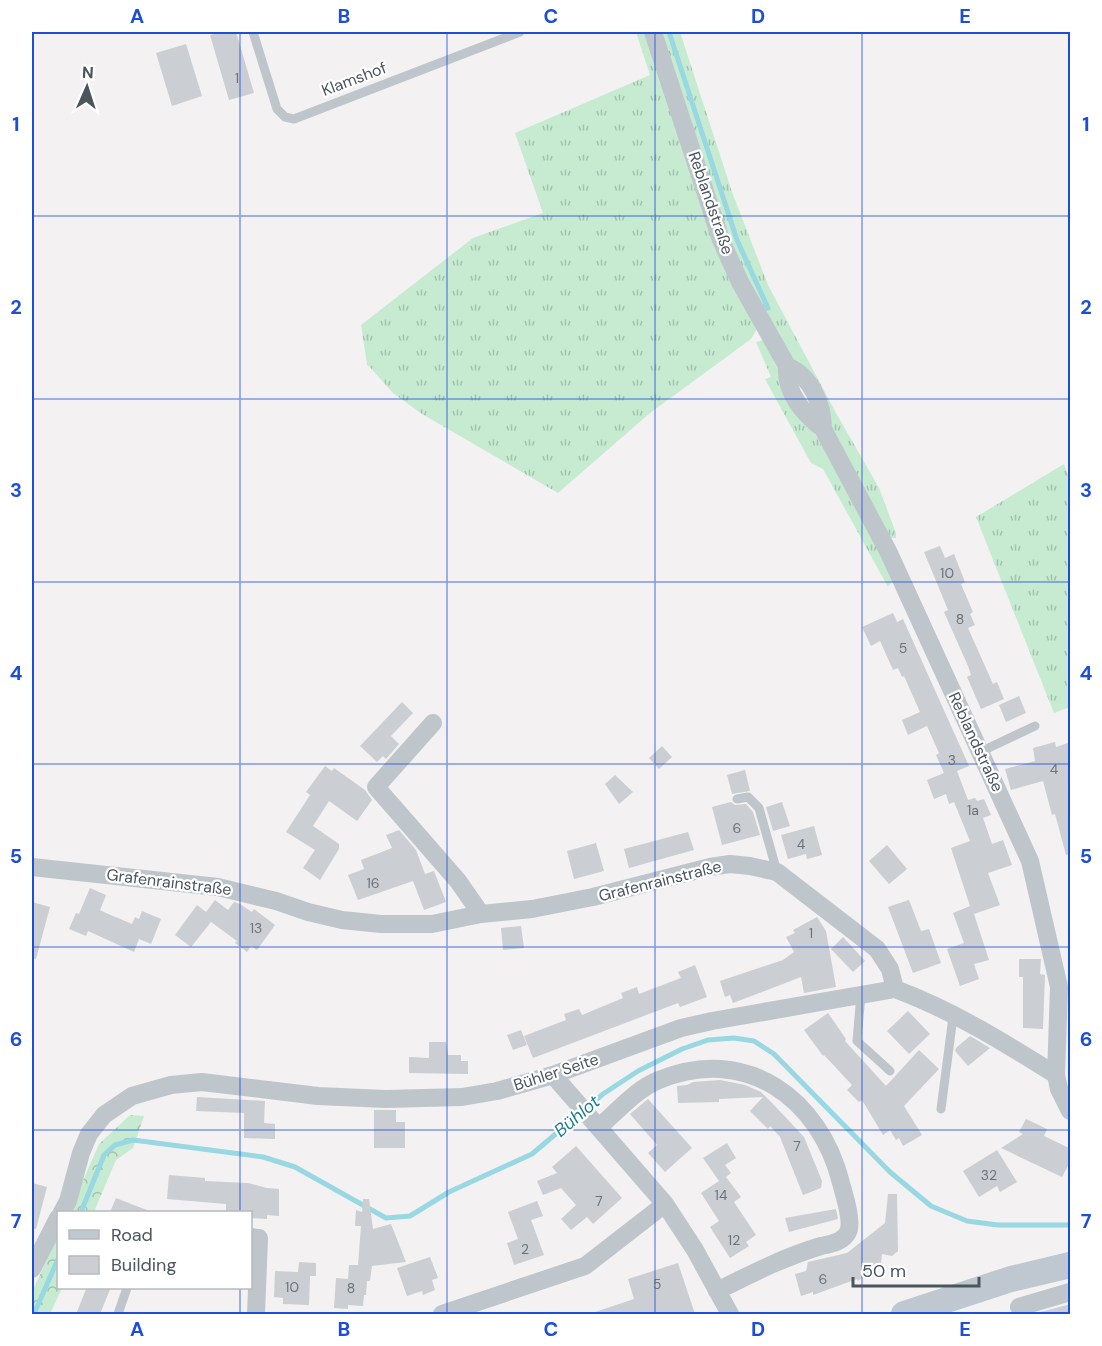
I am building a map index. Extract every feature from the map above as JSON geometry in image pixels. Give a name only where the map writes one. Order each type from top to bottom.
[{"type":"main road","points":[[904,1314],[1011,1279],[1071,1265]]},
{"type":"street","name":"Reblandstraße","points":[[653,32],[722,240],[740,282],[786,366],[790,390],[799,407],[823,429],[888,551],[1030,861],[1065,985],[1056,1075]]},
{"type":"street","points":[[433,723],[376,787],[458,881],[481,914]]},
{"type":"street","name":"Grafenrainstraße","points":[[32,867],[218,887],[342,920],[381,924],[432,924],[481,914],[532,909],[730,864],[750,866],[777,872],[877,949],[890,969],[895,989]]},
{"type":"street","points":[[895,989],[987,1031],[1056,1075],[1059,1089],[1071,1111]]},
{"type":"street","name":"Bühler Seite","points":[[63,1211],[68,1201],[81,1153],[89,1134],[104,1115],[132,1096],[171,1085],[202,1082],[318,1096],[386,1099],[462,1097],[497,1091],[553,1075],[681,1028],[895,989]]},
{"type":"street","points":[[595,1123],[658,1080],[687,1071],[715,1068],[738,1070],[760,1077],[779,1088],[799,1106],[818,1131],[832,1155],[850,1222],[849,1232],[840,1241],[793,1254],[717,1291]]},
{"type":"street","points":[[553,1075],[665,1204],[695,1250],[730,1314]]},
{"type":"street","points":[[442,1314],[585,1266],[665,1204]]},
{"type":"street","points":[[32,1269],[38,1244],[57,1219]]},
{"type":"street","points":[[252,1237],[259,1238],[256,1314]]},
{"type":"street","points":[[1019,1307],[1071,1292]]},
{"type":"lane","name":"Klamshof","points":[[253,32],[277,109],[285,117],[294,118],[520,32]]},
{"type":"lane","points":[[980,753],[1035,726]]},
{"type":"lane","points":[[737,800],[748,797],[759,808],[777,872]]},
{"type":"lane","points":[[861,994],[857,1041],[890,1071]]},
{"type":"lane","points":[[941,1109],[953,1017]]},
{"type":"lane","points":[[118,1314],[126,1289]]},
{"type":"green space","points":[[636,32],[645,32],[757,329],[751,339],[650,413],[558,493],[422,414],[393,393],[367,364],[361,325],[473,238],[543,213],[515,133],[650,75]]},
{"type":"green space","points":[[662,32],[680,32],[732,192],[768,285],[879,488],[896,538],[891,538],[800,371],[754,293],[728,234]]},
{"type":"green space","points":[[764,340],[799,414],[817,437],[894,579],[888,587],[823,469],[811,463],[765,379],[771,377],[756,342]]},
{"type":"green space","points":[[1064,464],[1070,480],[1070,707],[1054,713],[976,517]]},
{"type":"green space","points":[[130,1115],[144,1116],[133,1148],[116,1160],[94,1211],[69,1211],[99,1144]]},
{"type":"green space","points":[[57,1237],[57,1289],[62,1289],[50,1314],[32,1314],[32,1292]]},
{"type":"building","points":[[236,32],[254,93],[229,100],[210,35]]},
{"type":"building","points":[[186,44],[202,96],[172,106],[156,53]]},
{"type":"building","points":[[940,546],[945,558],[954,554],[965,582],[961,584],[973,612],[970,614],[975,625],[968,628],[993,684],[997,682],[1004,699],[981,709],[967,677],[971,675],[968,666],[944,612],[948,610],[924,552]]},
{"type":"building","points":[[893,613],[897,622],[903,619],[969,766],[957,771],[968,800],[984,799],[991,815],[983,818],[992,844],[1003,840],[1012,865],[988,873],[1000,905],[974,914],[989,960],[974,964],[979,979],[960,986],[947,949],[964,943],[953,913],[970,906],[951,848],[970,841],[954,802],[949,804],[946,794],[934,799],[927,780],[944,773],[936,755],[939,753],[927,726],[908,735],[902,720],[920,712],[904,676],[902,677],[898,668],[893,670],[880,641],[871,646],[862,627]]},
{"type":"building","points":[[1019,696],[1026,713],[1006,722],[999,705]]},
{"type":"building","points":[[402,702],[413,713],[391,736],[399,744],[386,759],[383,756],[377,762],[360,746]]},
{"type":"building","points":[[1055,742],[1056,747],[1071,742],[1071,854],[1066,855],[1043,781],[1011,790],[1005,769],[1035,761],[1033,748]]},
{"type":"building","points":[[662,746],[672,757],[659,769],[649,758]]},
{"type":"building","points":[[325,766],[332,771],[334,768],[365,790],[372,800],[357,821],[329,801],[313,826],[339,844],[339,849],[320,880],[303,868],[315,850],[286,832],[310,795],[306,792]]},
{"type":"building","points":[[745,770],[750,791],[732,794],[727,775]]},
{"type":"building","points":[[615,775],[633,792],[619,804],[605,784]]},
{"type":"building","points":[[731,802],[735,805],[746,804],[753,812],[760,835],[722,845],[712,807]]},
{"type":"building","points":[[782,802],[790,826],[773,831],[766,807]]},
{"type":"building","points":[[814,826],[822,855],[807,859],[806,854],[788,859],[781,835]]},
{"type":"building","points":[[399,830],[416,850],[425,874],[434,871],[446,902],[424,910],[413,881],[358,900],[348,875],[364,869],[361,860],[392,848],[386,835]]},
{"type":"building","points":[[688,832],[694,850],[629,868],[624,849]]},
{"type":"building","points":[[596,843],[604,871],[574,879],[567,851]]},
{"type":"building","points":[[887,845],[907,869],[889,884],[869,861]]},
{"type":"building","points":[[90,888],[106,895],[100,910],[106,913],[132,924],[135,917],[139,919],[142,911],[161,919],[151,944],[139,939],[134,952],[88,931],[86,936],[69,929],[76,913],[79,914]]},
{"type":"building","points":[[215,900],[228,910],[234,902],[252,912],[254,909],[275,925],[257,950],[251,946],[247,952],[235,943],[237,941],[211,922],[191,947],[175,935],[197,905],[206,912]]},
{"type":"building","points":[[909,900],[921,931],[929,929],[941,963],[913,973],[888,907]]},
{"type":"building","points":[[32,902],[50,907],[36,959],[32,958]]},
{"type":"building","points":[[817,917],[826,931],[836,987],[804,993],[801,977],[733,1003],[730,995],[725,997],[720,981],[783,960],[794,952],[786,937],[795,933],[793,930]]},
{"type":"building","points":[[521,926],[524,948],[503,950],[501,928]]},
{"type":"building","points":[[843,937],[865,961],[853,972],[831,949]]},
{"type":"building","points":[[1019,959],[1041,959],[1040,974],[1045,975],[1043,1029],[1023,1028],[1023,977],[1019,977]]},
{"type":"building","points":[[695,965],[707,997],[680,1007],[678,1003],[533,1058],[524,1036],[566,1020],[564,1014],[579,1009],[582,1015],[623,998],[621,993],[637,987],[639,994],[681,978],[678,972]]},
{"type":"building","points":[[908,1011],[930,1034],[909,1054],[887,1031]]},
{"type":"building","points":[[828,1013],[846,1039],[845,1041],[886,1086],[919,1050],[939,1069],[904,1106],[922,1135],[903,1146],[899,1138],[896,1140],[890,1130],[883,1135],[862,1100],[859,1102],[847,1090],[852,1085],[823,1056],[804,1030]]},
{"type":"building","points":[[521,1030],[527,1045],[513,1050],[507,1035]]},
{"type":"building","points":[[970,1036],[990,1048],[968,1066],[955,1051]]},
{"type":"building","points":[[429,1042],[446,1042],[448,1055],[461,1055],[461,1061],[468,1061],[468,1074],[409,1073],[409,1057],[429,1058]]},
{"type":"building","points":[[720,1080],[745,1085],[761,1092],[804,1137],[822,1181],[821,1188],[803,1195],[780,1137],[770,1126],[768,1129],[750,1111],[763,1097],[719,1099],[719,1102],[678,1103],[677,1086]]},
{"type":"building","points":[[197,1097],[265,1101],[264,1123],[275,1124],[275,1139],[244,1138],[244,1113],[196,1111]]},
{"type":"building","points":[[648,1099],[692,1148],[665,1172],[648,1153],[657,1145],[630,1114]]},
{"type":"building","points":[[374,1110],[396,1110],[396,1122],[405,1122],[405,1148],[374,1148]]},
{"type":"building","points":[[1026,1119],[1047,1129],[1044,1136],[1071,1149],[1071,1160],[1062,1177],[1001,1148],[1023,1134],[1019,1132]]},
{"type":"building","points":[[727,1143],[736,1158],[725,1165],[731,1173],[726,1177],[741,1197],[734,1202],[756,1235],[746,1242],[749,1246],[730,1258],[710,1227],[719,1221],[701,1193],[719,1181],[703,1158]]},
{"type":"building","points":[[576,1146],[622,1198],[593,1224],[587,1217],[571,1230],[561,1219],[576,1205],[561,1188],[543,1195],[537,1181],[557,1173],[552,1167]]},
{"type":"building","points":[[997,1150],[1017,1182],[1000,1192],[997,1186],[979,1197],[963,1171]]},
{"type":"building","points":[[169,1175],[205,1178],[205,1181],[248,1183],[279,1189],[279,1216],[267,1215],[267,1219],[252,1218],[252,1211],[226,1211],[226,1204],[167,1199]]},
{"type":"building","points":[[32,1183],[47,1187],[36,1229],[32,1229]]},
{"type":"building","points":[[888,1194],[897,1194],[898,1251],[892,1256],[882,1254],[881,1263],[858,1281],[857,1279],[813,1295],[813,1292],[801,1296],[795,1274],[806,1271],[808,1262],[847,1253],[885,1223]]},
{"type":"building","points":[[116,1198],[149,1211],[110,1211]]},
{"type":"building","points":[[363,1199],[369,1199],[373,1229],[391,1224],[406,1262],[372,1266],[363,1306],[348,1305],[348,1309],[334,1308],[336,1278],[348,1279],[349,1265],[358,1265],[361,1226],[355,1226],[356,1210],[362,1212]]},
{"type":"building","points":[[537,1201],[543,1216],[531,1220],[544,1255],[514,1265],[507,1243],[518,1239],[508,1212]]},
{"type":"building","points":[[836,1209],[838,1219],[789,1232],[785,1218]]},
{"type":"building","points":[[430,1257],[438,1278],[432,1280],[435,1290],[423,1295],[422,1291],[407,1296],[397,1268]]},
{"type":"building","points":[[299,1262],[316,1263],[316,1276],[310,1276],[309,1305],[283,1304],[283,1298],[274,1297],[275,1271],[298,1272]]},
{"type":"building","points":[[678,1263],[695,1314],[595,1314],[595,1312],[634,1299],[628,1279]]},
{"type":"building","points":[[86,1289],[110,1289],[100,1314],[76,1314]]},
{"type":"building","points":[[1071,1304],[1071,1314],[1033,1314]]},
{"type":"waterway","points":[[669,32],[737,240],[768,308]]},
{"type":"waterway","name":"Bühlot","points":[[81,1211],[104,1155],[115,1145],[133,1140],[263,1157],[295,1167],[386,1218],[410,1216],[449,1192],[532,1154],[603,1094],[638,1071],[682,1049],[708,1040],[734,1038],[754,1041],[774,1054],[890,1172],[931,1206],[967,1221],[998,1225],[1070,1225]]},
{"type":"waterway","name":"Bühlot","points":[[34,1314],[57,1261]]}]
